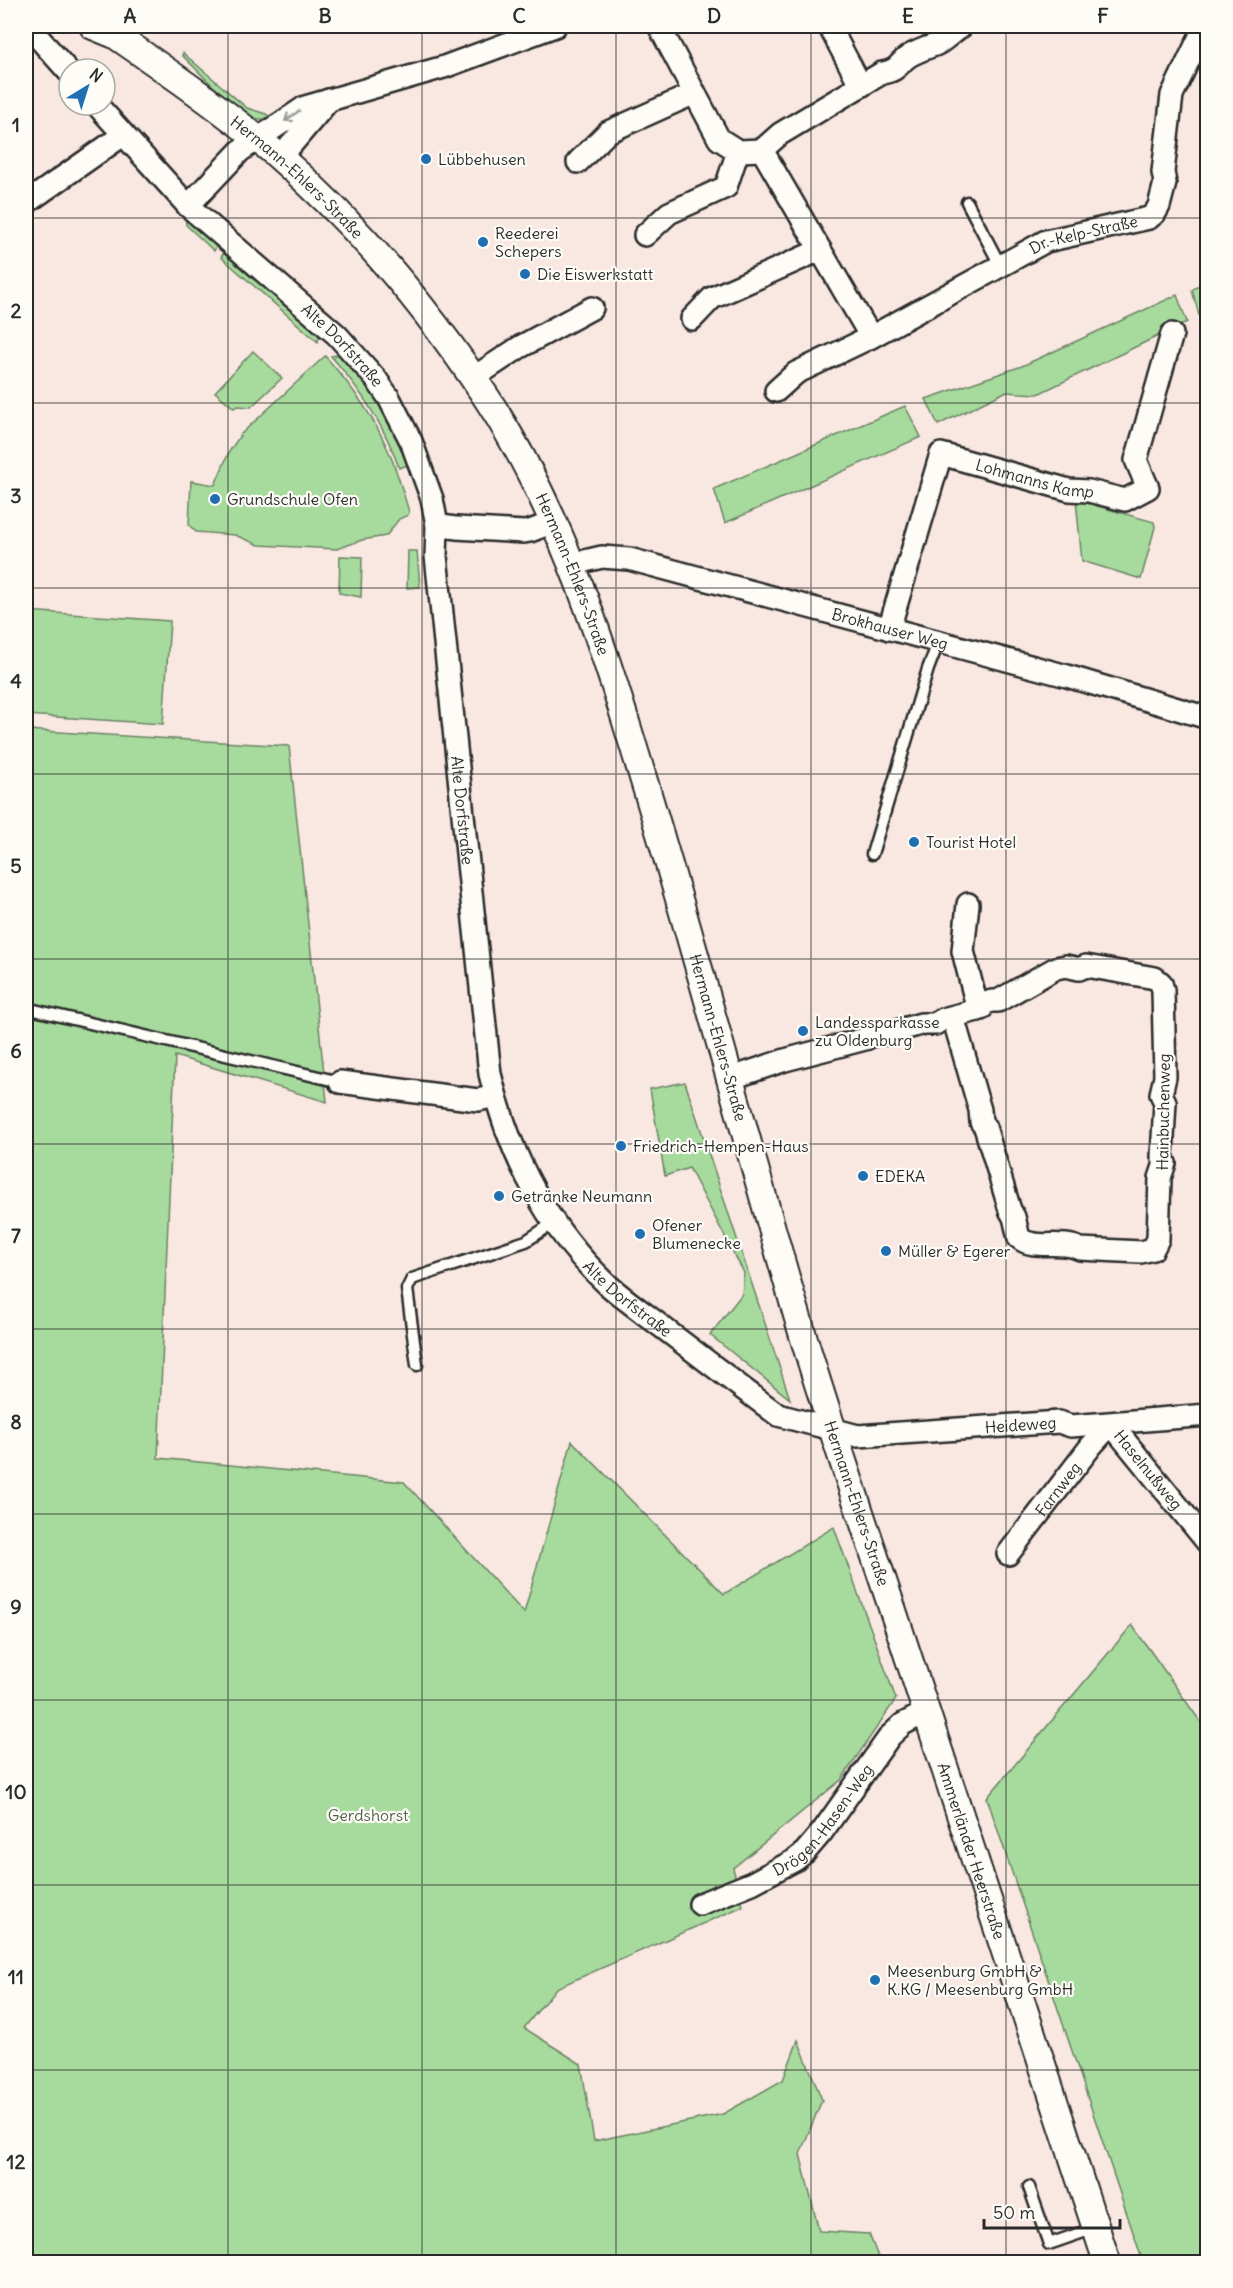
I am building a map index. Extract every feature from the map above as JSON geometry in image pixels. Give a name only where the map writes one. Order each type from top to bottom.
[{"type":"street","points":[[28,26],[57,59]]},
{"type":"street","points":[[188,206],[240,151],[305,107],[444,67],[555,26]]},
{"type":"street","points":[[659,26],[719,139],[738,151],[762,150],[780,134],[882,73],[891,72],[906,58],[926,46],[935,45],[962,26]]},
{"type":"street","points":[[829,26],[861,86]]},
{"type":"street","name":"Dr.-Kelp-Straße","points":[[776,391],[796,373],[860,344],[1046,241],[1139,221],[1155,213],[1165,183],[1163,172],[1170,101],[1205,26]]},
{"type":"street","name":"Hermann-Ehlers-Straße","points":[[116,31],[258,139],[341,215],[385,263],[473,378],[512,440],[554,522],[610,668],[672,873],[800,1324],[926,1712]]},
{"type":"street","points":[[578,162],[608,132],[695,93]]},
{"type":"street","points":[[280,158],[329,100]]},
{"type":"street","name":"Alte Dorfstraße","points":[[107,117],[188,206],[337,335],[366,366],[388,398],[411,441],[432,499],[437,525],[436,556],[486,1053],[495,1096],[506,1130],[526,1176],[574,1248],[610,1286],[778,1415],[833,1430]]},
{"type":"street","points":[[26,203],[123,135]]},
{"type":"street","points":[[762,150],[871,337]]},
{"type":"street","points":[[645,235],[669,213],[726,187],[738,151]]},
{"type":"street","points":[[692,319],[712,298],[820,250]]},
{"type":"street","points":[[473,378],[520,347],[592,308]]},
{"type":"street","name":"Lohmanns Kamp","points":[[889,628],[940,454],[1069,490],[1089,491],[1125,500],[1148,488],[1136,460],[1172,334]]},
{"type":"street","points":[[437,525],[524,532],[554,522]]},
{"type":"street","name":"Brokhauser Weg","points":[[572,564],[602,557],[629,559],[1066,676],[1208,718]]},
{"type":"street","points":[[968,904],[963,951],[978,1010]]},
{"type":"street","name":"Hainbuchenweg","points":[[729,1079],[785,1060],[865,1039],[879,1032],[886,1034],[921,1024],[935,1024],[952,1017],[978,1010],[986,1003],[998,1001],[1061,967],[1074,969],[1086,966],[1150,977],[1161,983],[1163,990],[1165,1077],[1161,1085],[1161,1094],[1165,1101],[1162,1156],[1165,1163],[1160,1178],[1158,1239],[1153,1249],[1141,1252],[1080,1249],[1073,1245],[1025,1243],[1018,1238],[1014,1216],[1010,1210],[985,1127],[981,1122],[980,1110],[952,1017]]},
{"type":"street","points":[[340,1082],[478,1100],[495,1096]]},
{"type":"street","name":"Heideweg","points":[[833,1430],[858,1436],[1059,1422],[1071,1426],[1111,1424],[1208,1415]]},
{"type":"street","name":"Haselnußweg","points":[[1111,1424],[1208,1543]]},
{"type":"street","name":"Farnweg","points":[[1008,1554],[1091,1446],[1111,1424]]},
{"type":"street","name":"Drögen-Hasen-Weg","points":[[700,1904],[752,1883],[795,1860],[805,1852],[822,1832],[890,1736],[903,1724],[926,1712]]},
{"type":"street","name":"Ammerländer Heerstraße","points":[[926,1712],[1107,2262]]},
{"type":"lane","points":[[967,202],[1000,265]]},
{"type":"lane","points":[[872,854],[928,669],[939,643]]},
{"type":"lane","points":[[26,1008],[340,1082]]},
{"type":"lane","points":[[417,1365],[407,1289],[412,1279],[526,1240],[555,1222]]},
{"type":"lane","points":[[1029,2187],[1049,2244],[1095,2228]]},
{"type":"green space","points":[[183,53],[247,108],[266,114],[273,119],[258,119],[250,116],[222,95],[182,55]]},
{"type":"green space","points":[[185,215],[218,242],[214,251],[186,225]]},
{"type":"green space","points":[[230,252],[316,328],[319,336],[318,342],[221,257],[224,253]]},
{"type":"green space","points":[[1207,280],[1207,310],[1199,315],[1192,290]]},
{"type":"green space","points":[[1177,295],[1187,322],[1038,394],[1005,392],[938,425],[926,399],[1022,366]]},
{"type":"green space","points":[[253,351],[282,378],[251,407],[237,406],[234,408],[215,392]]},
{"type":"green space","points":[[342,354],[374,389],[411,464],[399,468],[387,437],[371,409],[331,356]]},
{"type":"green space","points":[[325,356],[360,400],[382,437],[397,473],[408,515],[399,519],[386,536],[362,540],[337,549],[259,545],[235,535],[196,532],[189,525],[191,481],[215,485],[229,452],[241,434]]},
{"type":"green space","points":[[905,406],[921,437],[725,523],[714,489]]},
{"type":"green space","points":[[1076,500],[1154,522],[1155,527],[1141,579],[1082,561]]},
{"type":"green space","points":[[408,551],[417,551],[420,587],[407,588]]},
{"type":"green space","points":[[340,556],[362,557],[361,597],[339,593]]},
{"type":"green space","points":[[26,611],[170,621],[163,724],[26,715]]},
{"type":"green space","name":"Gerdshorst","points":[[26,730],[289,746],[327,1102],[175,1056],[158,1458],[404,1482],[524,1613],[572,1441],[724,1594],[834,1527],[896,1699],[841,1780],[733,1868],[743,1906],[556,1988],[524,2028],[581,2064],[594,2141],[723,2114],[783,2080],[798,2040],[822,2100],[800,2154],[819,2231],[869,2234],[880,2262],[26,2262]]},
{"type":"green space","points":[[685,1082],[790,1399],[710,1335],[742,1294],[744,1273],[689,1168],[665,1176],[650,1089]]},
{"type":"green space","points":[[1132,1625],[1207,1731],[1207,2262],[1143,2262],[987,1798]]},
{"type":"place","name":"Lübbehusen","points":[[426,159]]},
{"type":"place","name":"Reederei Schepers","points":[[483,242]]},
{"type":"place","name":"Die Eiswerkstatt","points":[[525,274]]},
{"type":"place","name":"Grundschule Ofen","points":[[215,499]]},
{"type":"place","name":"Tourist Hotel","points":[[914,842]]},
{"type":"place","name":"Landessparkasse zu Oldenburg","points":[[803,1031]]},
{"type":"place","name":"Friedrich-Hempen-Haus","points":[[621,1146]]},
{"type":"place","name":"EDEKA","points":[[863,1176]]},
{"type":"place","name":"Getränke Neumann","points":[[499,1196]]},
{"type":"place","name":"Ofener Blumenecke","points":[[640,1234]]},
{"type":"place","name":"Müller & Egerer","points":[[886,1251]]},
{"type":"place","name":"Meesenburg GmbH & K.KG / Meesenburg GmbH","points":[[875,1980]]}]
